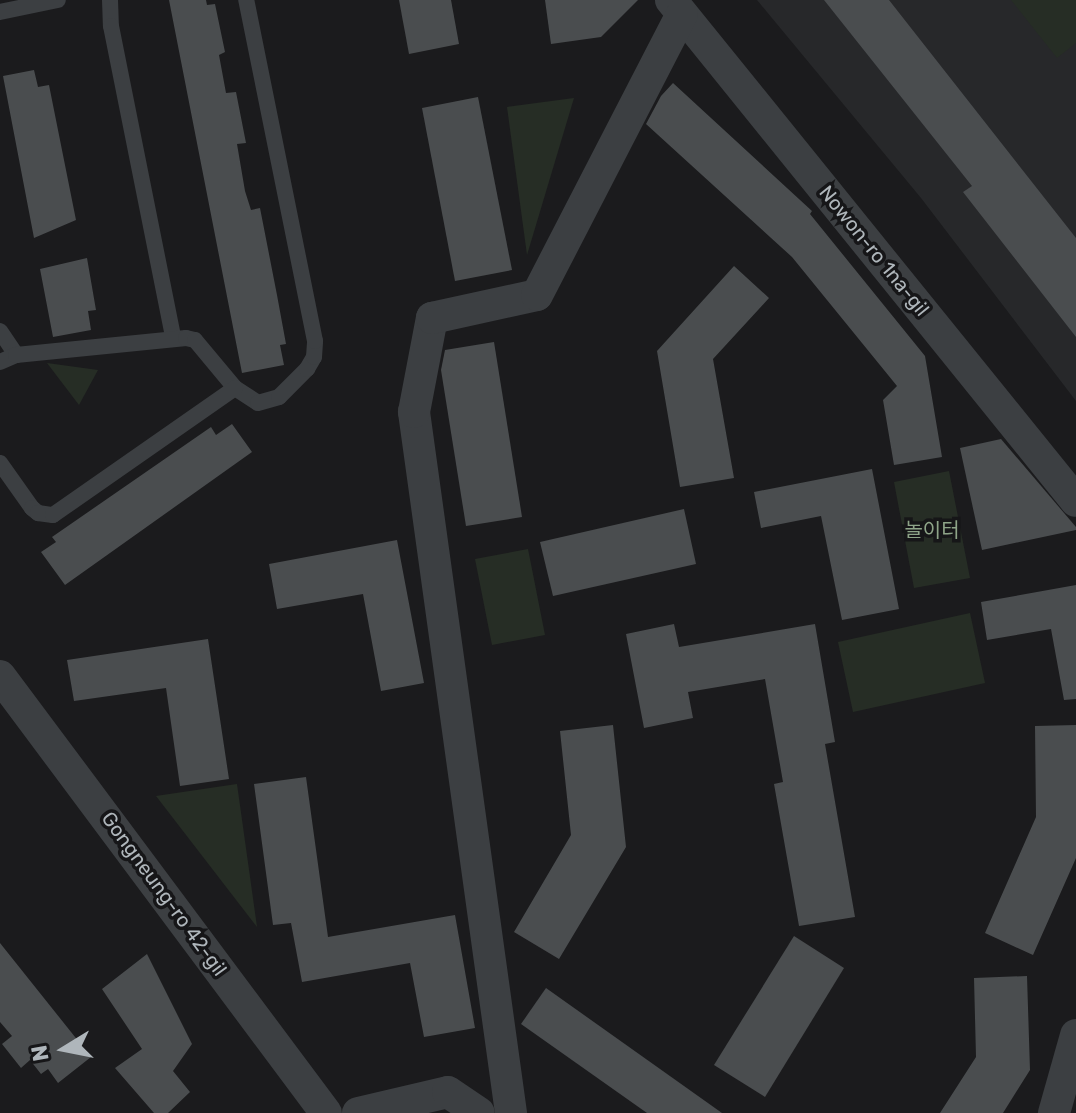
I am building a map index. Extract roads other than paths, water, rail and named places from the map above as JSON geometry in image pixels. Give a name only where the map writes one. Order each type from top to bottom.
[{"type":"street","name":"Nowon-ro 1na-gil","points":[[676,7],[1076,501]]},
{"type":"street","points":[[511,1113],[414,412],[432,318],[537,295],[676,7]]},
{"type":"street","name":"Gongneung-ro 42-gil","points":[[0,676],[326,1113]]},
{"type":"street","points":[[1054,1113],[1076,1035]]},
{"type":"street","points":[[358,1113],[448,1092],[479,1113]]},
{"type":"lane","points":[[0,12],[58,0]]},
{"type":"lane","points":[[110,0],[111,26],[173,337]]},
{"type":"lane","points":[[0,362],[16,355],[173,337],[195,340],[235,388],[258,403],[279,397],[307,369],[314,357],[315,341],[246,0]]},
{"type":"lane","points":[[0,331],[16,355]]},
{"type":"lane","points":[[0,463],[32,508],[38,513],[53,515],[235,388]]},
{"type":"park label","name":"놀이터","points":[[932,530]]}]
